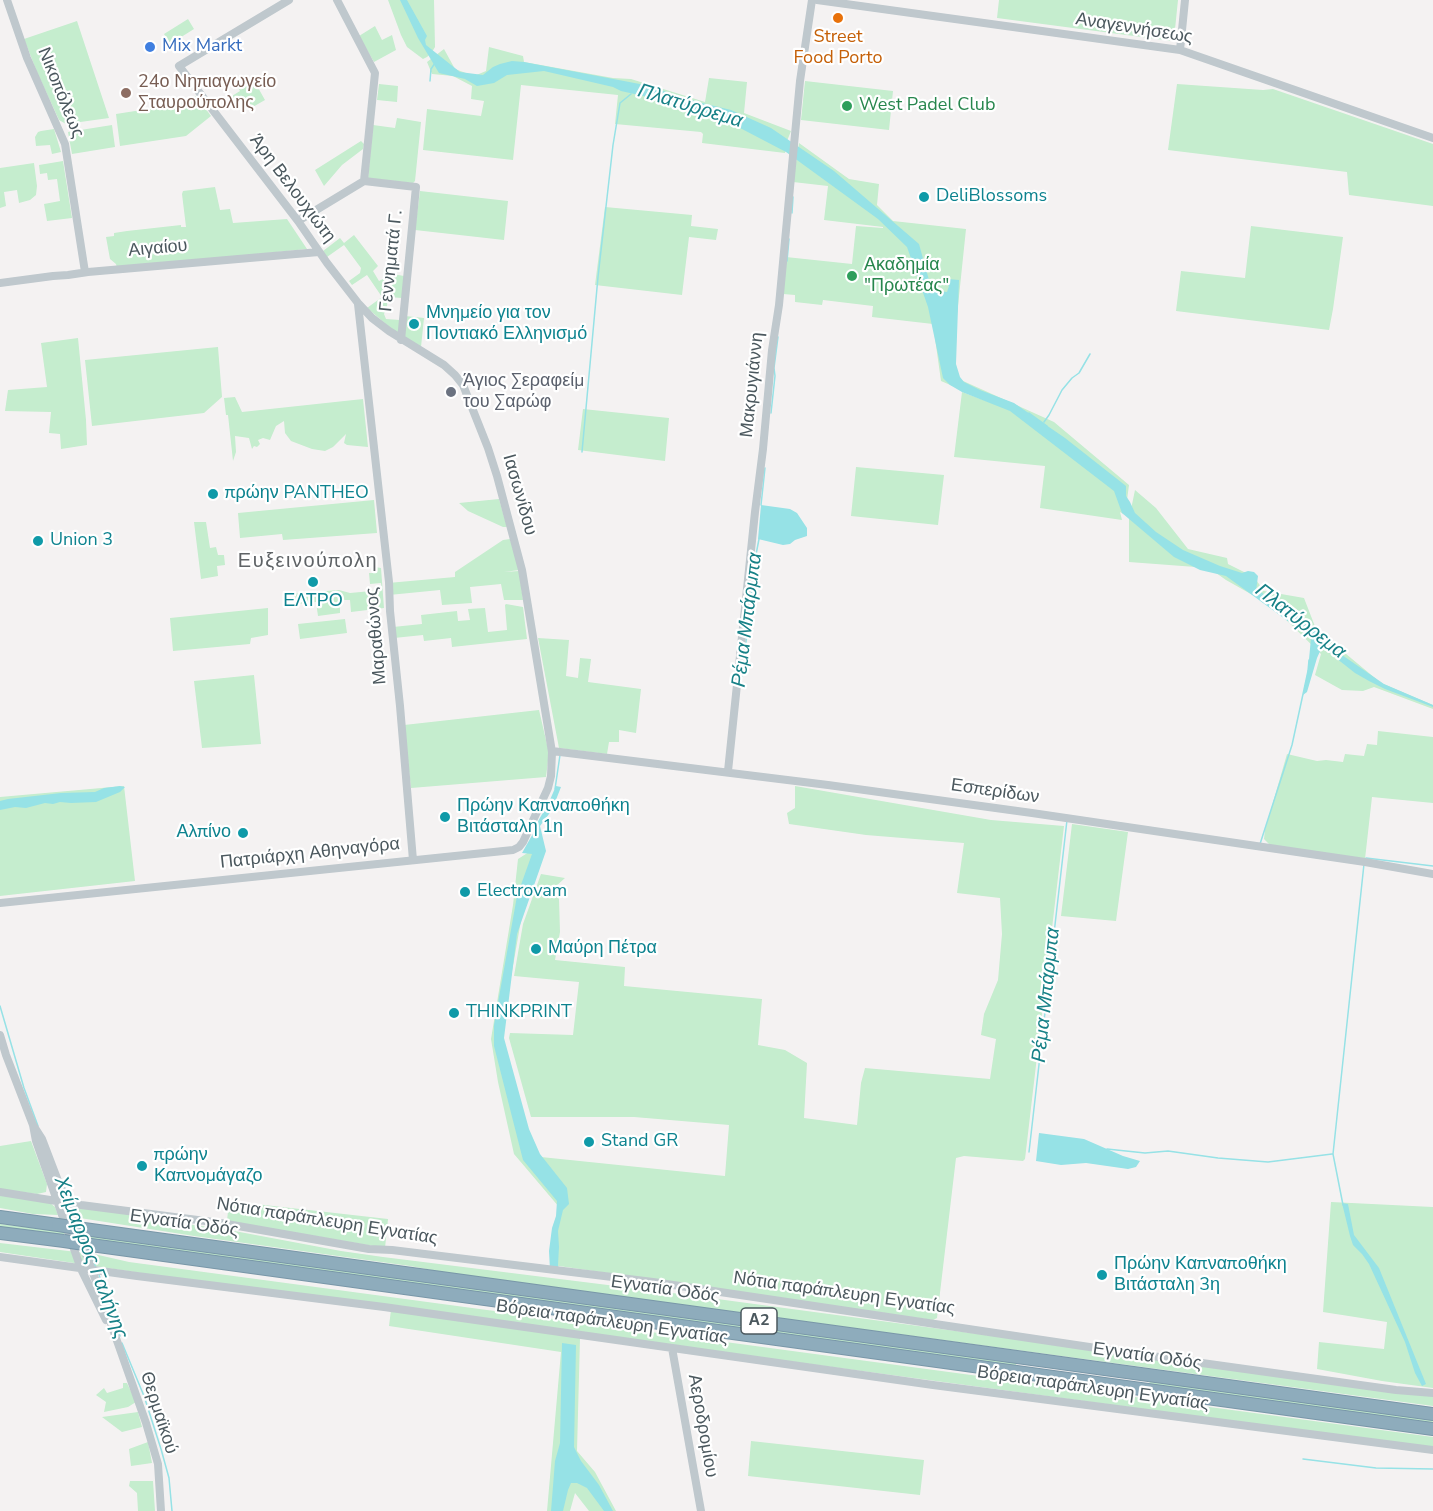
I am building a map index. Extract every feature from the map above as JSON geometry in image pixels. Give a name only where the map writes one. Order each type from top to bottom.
[{"type":"highway","name":"Εγνατία Οδός","points":[[0,1217],[1433,1414]]},
{"type":"highway","name":"Εγνατία Οδός","points":[[0,1233],[1433,1430]]},
{"type":"street","name":"Νικοπόλεως","points":[[7,0],[27,58],[64,141],[85,273]]},
{"type":"street","name":"Άρη Βελουχιώτη","points":[[289,0],[178,66],[358,303]]},
{"type":"street","points":[[298,222],[364,181],[375,73],[337,0]]},
{"type":"street","name":"Μακρυγιάννη","points":[[726,772],[728,771],[753,524],[763,449],[792,157],[812,0]]},
{"type":"street","name":"Αναγεννήσεως","points":[[817,0],[1180,50],[1433,138]]},
{"type":"street","points":[[1180,50],[1185,0]]},
{"type":"street","name":"Γεννηματά Γ.","points":[[364,181],[416,187],[401,340]]},
{"type":"street","points":[[298,254],[305,246],[306,232]]},
{"type":"street","name":"Αιγαίου","points":[[0,283],[52,276],[319,252]]},
{"type":"street","name":"Ιασωνίδου","points":[[358,303],[372,318],[401,340],[442,364],[459,379],[468,396],[497,476],[522,570],[552,750]]},
{"type":"street","name":"Μαραθώνος","points":[[358,303],[388,573],[413,860]]},
{"type":"street","points":[[360,324],[367,317],[372,318]]},
{"type":"street","name":"Εσπερίδων","points":[[552,750],[1078,820],[1433,874]]},
{"type":"street","name":"Πατριάρχη Αθηναγόρα","points":[[0,903],[510,850],[519,847],[528,833],[548,788],[552,770],[552,750]]},
{"type":"street","name":"Θερμαϊκού","points":[[0,1035],[81,1269],[104,1318],[112,1328]]},
{"type":"street","name":"Θερμαϊκού","points":[[33,1125],[42,1140],[92,1270],[146,1423],[159,1469],[161,1511]]},
{"type":"street","name":"Νότια παράπλευρη Εγνατίας","points":[[0,1192],[221,1223],[369,1249],[664,1284],[1123,1352],[1396,1390],[1433,1393]]},
{"type":"street","name":"Βόρεια παράπλευρη Εγνατίας","points":[[0,1257],[396,1309],[933,1385],[1433,1450]]},
{"type":"street","name":"Αεροδρομίου","points":[[672,1347],[700,1511]]},
{"type":"green space","points":[[388,0],[434,0],[435,47],[427,57],[423,59],[407,47]]},
{"type":"green space","points":[[999,0],[1178,0],[1174,39],[1172,41],[997,18]]},
{"type":"green space","points":[[188,19],[194,29],[170,44],[164,34]]},
{"type":"green space","points":[[77,21],[109,118],[66,124],[59,120],[24,39]]},
{"type":"green space","points":[[375,26],[382,40],[392,35],[396,50],[374,62],[359,36]]},
{"type":"green space","points":[[489,47],[523,56],[524,62],[613,78],[631,79],[705,102],[709,78],[747,82],[744,113],[791,131],[785,153],[702,143],[703,134],[701,132],[615,124],[618,95],[521,85],[513,160],[423,150],[427,109],[481,116],[484,101],[471,99],[472,86],[453,76],[432,74],[427,62],[444,49],[455,69],[474,76],[486,71]]},
{"type":"green space","points":[[252,77],[265,100],[251,108],[248,104],[240,108],[232,96],[240,91],[237,86]]},
{"type":"green space","name":"West Padel Club","points":[[805,81],[893,91],[889,130],[801,120]]},
{"type":"green space","points":[[379,84],[398,86],[397,102],[377,100]]},
{"type":"green space","points":[[1177,84],[1273,89],[1433,144],[1433,206],[1349,195],[1347,172],[1168,150]]},
{"type":"green space","points":[[196,96],[211,116],[186,136],[120,146],[116,114],[186,103]]},
{"type":"green space","points":[[397,118],[421,122],[413,183],[368,178],[373,125],[395,128]]},
{"type":"green space","points":[[112,125],[115,147],[72,154],[68,132]]},
{"type":"green space","points":[[54,129],[61,152],[52,154],[50,145],[36,146],[35,137],[38,132]]},
{"type":"green space","points":[[361,141],[364,144],[363,149],[342,165],[324,186],[315,170]]},
{"type":"green space","points":[[799,143],[849,179],[879,184],[877,205],[893,221],[966,229],[951,373],[961,380],[1054,422],[1129,485],[1125,515],[1120,512],[1122,520],[1040,508],[1045,466],[954,457],[962,392],[994,404],[941,381],[933,324],[872,317],[873,306],[823,300],[822,305],[795,302],[795,295],[783,294],[786,257],[852,264],[856,226],[883,228],[824,220],[828,186],[793,182]]},
{"type":"green space","points":[[63,161],[72,218],[47,221],[44,204],[60,201],[57,179],[48,180],[47,173],[40,174],[39,165]]},
{"type":"green space","points":[[34,163],[36,195],[30,200],[19,203],[17,190],[4,192],[6,206],[0,208],[0,168]]},
{"type":"green space","points":[[215,187],[220,210],[230,209],[233,223],[287,219],[307,249],[117,268],[110,259],[106,237],[127,231],[181,225],[181,227],[186,227],[183,191]]},
{"type":"green space","points":[[420,191],[508,201],[504,240],[415,230]]},
{"type":"green space","points":[[605,207],[692,215],[691,226],[718,229],[716,240],[689,237],[682,295],[595,285]]},
{"type":"green space","points":[[1251,226],[1343,237],[1329,330],[1176,311],[1181,271],[1245,278]]},
{"type":"green space","points":[[354,235],[378,266],[373,271],[379,281],[393,274],[404,276],[402,298],[388,297],[384,314],[386,319],[400,320],[399,335],[367,308],[382,297],[367,275],[352,285],[349,281],[360,273],[361,268],[344,245],[327,257],[323,251],[340,238],[344,243]]},
{"type":"green space","points":[[405,316],[424,318],[421,347],[402,337]]},
{"type":"green space","points":[[78,338],[87,445],[61,449],[60,434],[49,433],[51,412],[5,411],[8,390],[47,387],[41,343]]},
{"type":"green space","points":[[218,347],[222,397],[204,413],[92,426],[85,360]]},
{"type":"green space","points":[[235,397],[242,412],[363,399],[368,447],[347,445],[344,443],[346,434],[333,447],[325,451],[312,449],[291,441],[285,433],[284,421],[276,426],[270,440],[263,438],[258,440],[260,444],[252,449],[249,438],[235,436],[236,452],[233,461],[224,398]]},
{"type":"green space","points":[[583,409],[669,418],[665,461],[578,450]]},
{"type":"green space","points":[[856,467],[944,475],[938,525],[851,516]]},
{"type":"green space","points":[[1135,490],[1156,508],[1188,549],[1227,558],[1228,564],[1254,577],[1264,591],[1304,598],[1316,629],[1381,683],[1433,705],[1433,709],[1374,687],[1363,691],[1342,690],[1315,675],[1321,654],[1272,606],[1209,568],[1129,562],[1129,519]]},
{"type":"green space","points":[[499,499],[507,527],[468,511],[459,503]]},
{"type":"green space","points":[[374,500],[377,533],[283,540],[282,534],[240,538],[238,513]]},
{"type":"green space","points":[[194,522],[206,522],[210,548],[216,547],[218,555],[224,555],[225,565],[217,566],[218,576],[201,579]]},
{"type":"green space","points":[[510,539],[519,570],[504,572],[519,571],[523,600],[504,600],[501,584],[470,587],[472,603],[442,605],[440,590],[389,595],[388,583],[455,577],[455,572],[503,540]]},
{"type":"green space","points":[[375,567],[381,568],[384,608],[351,612],[350,600],[340,600],[340,613],[318,616],[316,602],[289,605],[288,594],[339,590],[350,593],[382,590],[381,583],[370,584],[369,573],[375,573]]},
{"type":"green space","points":[[506,604],[523,607],[527,639],[452,647],[451,638],[424,641],[423,635],[394,638],[393,627],[422,624],[421,615],[457,611],[458,621],[470,620],[468,609],[485,608],[488,632],[507,630]]},
{"type":"green space","points":[[268,608],[268,635],[251,638],[250,644],[173,651],[170,618]]},
{"type":"green space","points":[[345,619],[347,633],[300,639],[298,624]]},
{"type":"green space","points":[[538,638],[569,640],[566,676],[578,678],[580,658],[591,659],[588,682],[641,689],[636,733],[619,730],[619,742],[609,742],[607,754],[559,748]]},
{"type":"green space","points":[[254,675],[261,744],[202,748],[194,681]]},
{"type":"green space","points":[[539,710],[549,753],[546,777],[411,788],[404,725]]},
{"type":"green space","points":[[1378,731],[1433,737],[1433,803],[1372,797],[1365,859],[1270,845],[1264,839],[1287,754],[1317,761],[1343,762],[1345,754],[1364,756],[1367,744],[1377,745]]},
{"type":"green space","points":[[124,786],[135,881],[0,896],[0,797]]},
{"type":"green space","points":[[795,786],[991,820],[1064,826],[1025,1159],[1023,1161],[964,1156],[956,1158],[937,1318],[933,1320],[552,1265],[559,1207],[514,1154],[491,1039],[513,905],[518,859],[529,852],[533,853],[500,1039],[525,1137],[541,1157],[725,1176],[729,1125],[753,1127],[634,1117],[531,1117],[509,1038],[510,1033],[573,1035],[579,982],[514,976],[523,924],[541,874],[565,878],[554,888],[559,899],[560,932],[555,960],[625,967],[624,986],[762,999],[758,1045],[785,1050],[807,1063],[804,1118],[857,1125],[861,1083],[865,1068],[990,1079],[996,1039],[981,1035],[984,1014],[998,980],[1002,934],[1000,898],[957,893],[964,843],[866,835],[789,824],[787,813],[795,808]]},
{"type":"green space","points":[[1072,824],[1128,832],[1116,921],[1061,916]]},
{"type":"green space","points":[[31,1141],[47,1184],[46,1192],[37,1194],[0,1189],[0,1146]]},
{"type":"green space","points":[[0,1195],[49,1202],[55,1207],[58,1215],[33,1214],[0,1208]]},
{"type":"green space","points":[[229,1201],[388,1219],[385,1248],[227,1221]]},
{"type":"green space","points":[[1331,1202],[1433,1207],[1433,1388],[1317,1369],[1319,1342],[1384,1349],[1387,1322],[1323,1312]]},
{"type":"green space","points":[[80,1207],[383,1257],[680,1294],[1433,1395],[1433,1406],[459,1275],[80,1218],[77,1213]]},
{"type":"green space","points":[[0,1224],[1016,1362],[1016,1366],[0,1228]]},
{"type":"green space","points":[[0,1243],[1433,1437],[1433,1447],[188,1280],[0,1252]]},
{"type":"green space","points":[[391,1310],[580,1338],[577,1451],[595,1472],[616,1511],[589,1511],[575,1493],[570,1511],[547,1511],[561,1352],[389,1326]]},
{"type":"green space","points":[[1150,1381],[1433,1420],[1433,1423],[1149,1384]]},
{"type":"green space","points":[[123,1383],[127,1383],[136,1402],[128,1407],[104,1412],[106,1402],[96,1395],[104,1388],[107,1393],[123,1388]]},
{"type":"green space","points":[[138,1412],[142,1427],[122,1432],[102,1417]]},
{"type":"green space","points":[[751,1441],[924,1460],[920,1495],[748,1476]]},
{"type":"green space","points":[[148,1442],[152,1463],[131,1466],[129,1449]]},
{"type":"green space","points":[[130,1481],[153,1481],[155,1511],[138,1511],[137,1493],[129,1486]]},
{"type":"water","points":[[400,0],[407,0],[427,36],[426,45],[460,72],[483,75],[493,67],[512,61],[645,85],[731,110],[771,128],[834,171],[919,244],[929,280],[938,291],[947,292],[949,286],[946,281],[948,279],[959,280],[956,364],[964,382],[1014,403],[1065,438],[1126,486],[1126,496],[1135,513],[1156,532],[1183,550],[1220,566],[1242,573],[1254,572],[1258,576],[1256,591],[1308,623],[1329,646],[1384,684],[1433,705],[1433,707],[1369,681],[1322,647],[1307,692],[1303,695],[1311,638],[1226,576],[1200,570],[1174,557],[1122,513],[1114,491],[1010,411],[950,385],[943,378],[928,307],[907,247],[878,219],[786,152],[742,129],[661,100],[544,71],[507,75],[494,83],[477,86],[465,79],[439,73],[418,38]]},
{"type":"water","points":[[761,505],[790,509],[797,513],[807,528],[807,536],[783,545],[758,539]]},
{"type":"water","points":[[120,786],[125,787],[120,792],[96,802],[45,803],[26,808],[15,807],[0,810],[0,801],[8,799],[95,792]]},
{"type":"water","points":[[556,786],[561,787],[552,810],[540,826],[546,851],[517,934],[504,1038],[529,1129],[540,1154],[567,1188],[569,1204],[563,1210],[558,1231],[559,1270],[550,1270],[549,1251],[557,1201],[523,1160],[494,1046],[494,1025],[517,896],[532,854],[522,853]]},
{"type":"water","points":[[1039,1133],[1084,1139],[1140,1161],[1136,1167],[1128,1169],[1086,1163],[1061,1165],[1036,1161]]},
{"type":"water","points":[[1342,1203],[1348,1204],[1354,1235],[1379,1268],[1426,1384],[1422,1386],[1415,1373],[1405,1342],[1369,1264],[1353,1245]]},
{"type":"water","points":[[562,1343],[576,1345],[574,1447],[613,1511],[604,1511],[587,1488],[571,1483],[563,1511],[551,1511],[555,1461],[560,1443]]},
{"type":"waterway","points":[[430,81],[431,69],[435,63]]},
{"type":"waterway","points":[[582,452],[613,145],[620,103],[631,94]]},
{"type":"waterway","name":"Ρέμα Μπάρμπα","points":[[792,213],[793,197]]},
{"type":"waterway","name":"Ρέμα Μπάρμπα","points":[[787,261],[789,239]]},
{"type":"waterway","name":"Ρέμα Μπάρμπα","points":[[771,413],[778,337]]},
{"type":"waterway","points":[[1044,422],[1062,390],[1079,373],[1090,354]]},
{"type":"waterway","name":"Πλατύρρεμα","points":[[1029,413],[1047,426]]},
{"type":"waterway","name":"Ρέμα Μπάρμπα","points":[[761,505],[765,468]]},
{"type":"waterway","name":"Ρέμα Μπάρμπα","points":[[742,676],[759,539]]},
{"type":"waterway","name":"Πλατύρρεμα","points":[[1255,588],[1270,600]]},
{"type":"waterway","name":"Ρέμα Μπάρμπα","points":[[1260,844],[1292,745],[1309,660]]},
{"type":"waterway","points":[[555,789],[560,755]]},
{"type":"waterway","name":"Ρέμα Μπάρμπα","points":[[1029,1152],[1067,820]]},
{"type":"waterway","points":[[1366,858],[1433,866]]},
{"type":"waterway","name":"Ρέμα Μπάρμπα","points":[[1343,1205],[1333,1154],[1364,864]]},
{"type":"waterway","name":"Χείμαρρος Γαλήνης","points":[[0,1006],[24,1088],[38,1126]]},
{"type":"waterway","name":"Ρέμα Μπάρμπα","points":[[1107,1149],[1145,1153],[1168,1151],[1268,1162],[1332,1154]]},
{"type":"waterway","name":"Χείμαρρος Γαλήνης","points":[[65,1188],[70,1201]]},
{"type":"waterway","name":"Χείμαρρος Γαλήνης","points":[[73,1208],[79,1223]]},
{"type":"waterway","name":"Χείμαρρος Γαλήνης","points":[[89,1250],[96,1268]]},
{"type":"waterway","name":"Χείμαρρος Γαλήνης","points":[[99,1275],[120,1336]]},
{"type":"waterway","name":"Χείμαρρος Γαλήνης","points":[[122,1343],[144,1396],[161,1449],[169,1478],[172,1511]]},
{"type":"waterway","name":"Ρέμα Μπάρμπα","points":[[1303,1459],[1376,1468],[1433,1469]]},
{"type":"place","name":"Street Food Porto","points":[[838,18]]},
{"type":"place","name":"Mix Markt","points":[[150,47]]},
{"type":"place","name":"24ο Νηπιαγωγείο Σταυρούπολης","points":[[126,93]]},
{"type":"place","name":"West Padel Club","points":[[847,106]]},
{"type":"place","name":"DeliBlossoms","points":[[924,197]]},
{"type":"place","name":"Ακαδημία \"Πρωτέας\"","points":[[852,276]]},
{"type":"place","name":"Μνημείο για τον Ποντιακό Ελληνισμό","points":[[414,324]]},
{"type":"place","name":"Άγιος Σεραφείμ του Σαρώφ","points":[[451,392]]},
{"type":"place","name":"πρώην PANTHEO","points":[[213,494]]},
{"type":"place","name":"Union 3","points":[[38,541]]},
{"type":"place","name":"ΕΛΤΡΟ","points":[[313,582]]},
{"type":"place","name":"Πρώην Καπναποθήκη Βιτάσταλη 1η","points":[[445,817]]},
{"type":"place","name":"Αλπίνο","points":[[243,833]]},
{"type":"place","name":"Electrovam","points":[[465,892]]},
{"type":"place","name":"Μαύρη Πέτρα","points":[[536,949]]},
{"type":"place","name":"THINKPRINT","points":[[454,1013]]},
{"type":"place","name":"Stand GR","points":[[589,1142]]},
{"type":"place","name":"πρώην Καπνομάγαζο","points":[[142,1166]]},
{"type":"place","name":"Πρώην Καπναποθήκη Βιτάσταλη 3η","points":[[1102,1275]]},
{"type":"district","name":"Ευξεινούπολη","points":[[308,562]]}]
